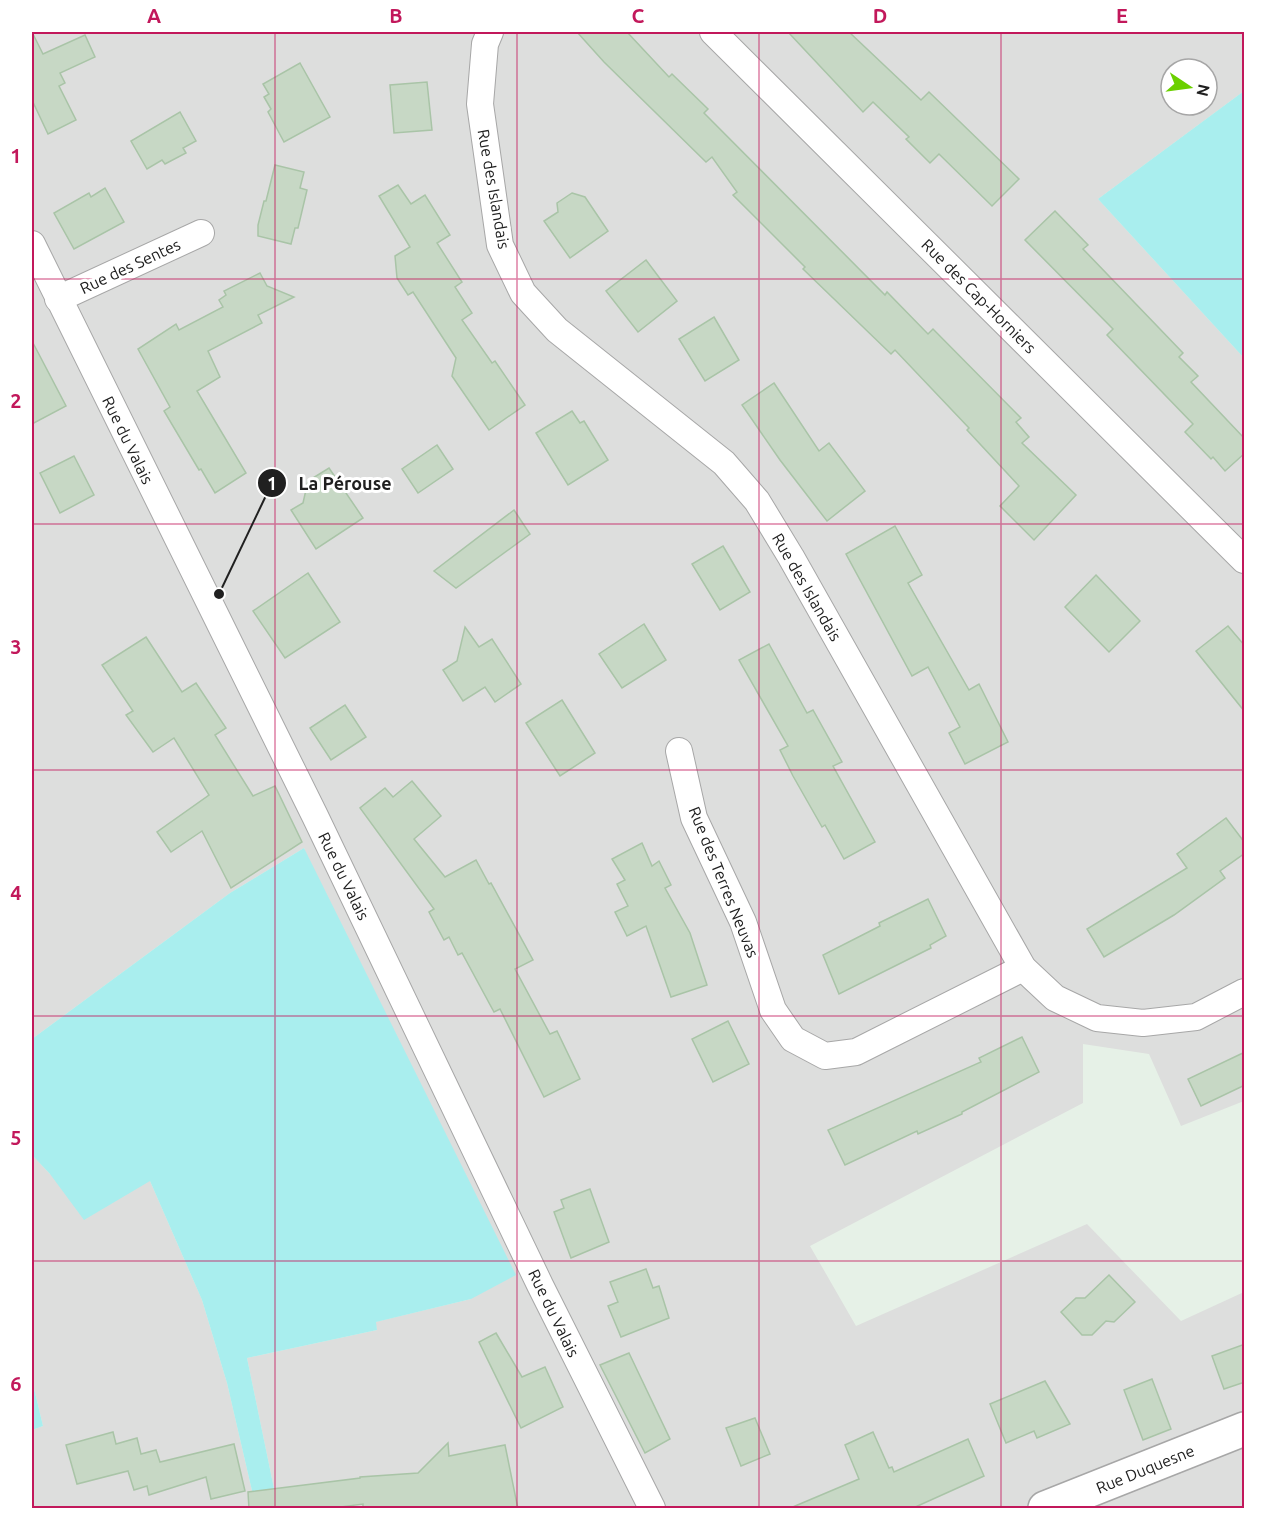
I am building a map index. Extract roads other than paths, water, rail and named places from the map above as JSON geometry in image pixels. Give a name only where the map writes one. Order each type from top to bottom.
[{"type":"street","name":"Rue des Islandais","points":[[490,32],[485,44],[480,104],[500,245],[523,293],[557,330],[724,463],[757,501],[791,557],[1023,968],[1055,998],[1086,1013],[1097,1017],[1143,1023],[1196,1017],[1245,992]]},
{"type":"street","name":"Rue des Cap-Horniers","points":[[712,32],[1245,560]]},
{"type":"street","name":"Rue des Sentes","points":[[58,299],[201,233]]},
{"type":"street","name":"Rue du Valais","points":[[32,244],[315,816],[540,1285],[652,1509]]},
{"type":"street","name":"Rue des Terres Neuvas","points":[[679,752],[694,818],[743,922],[773,1010],[794,1039],[825,1056],[856,1052],[1023,968]]},
{"type":"street","name":"Rue Duquesne","points":[[1044,1509],[1245,1429]]},
{"type":"place","name":"La Pérouse","points":[[219,594]]}]
